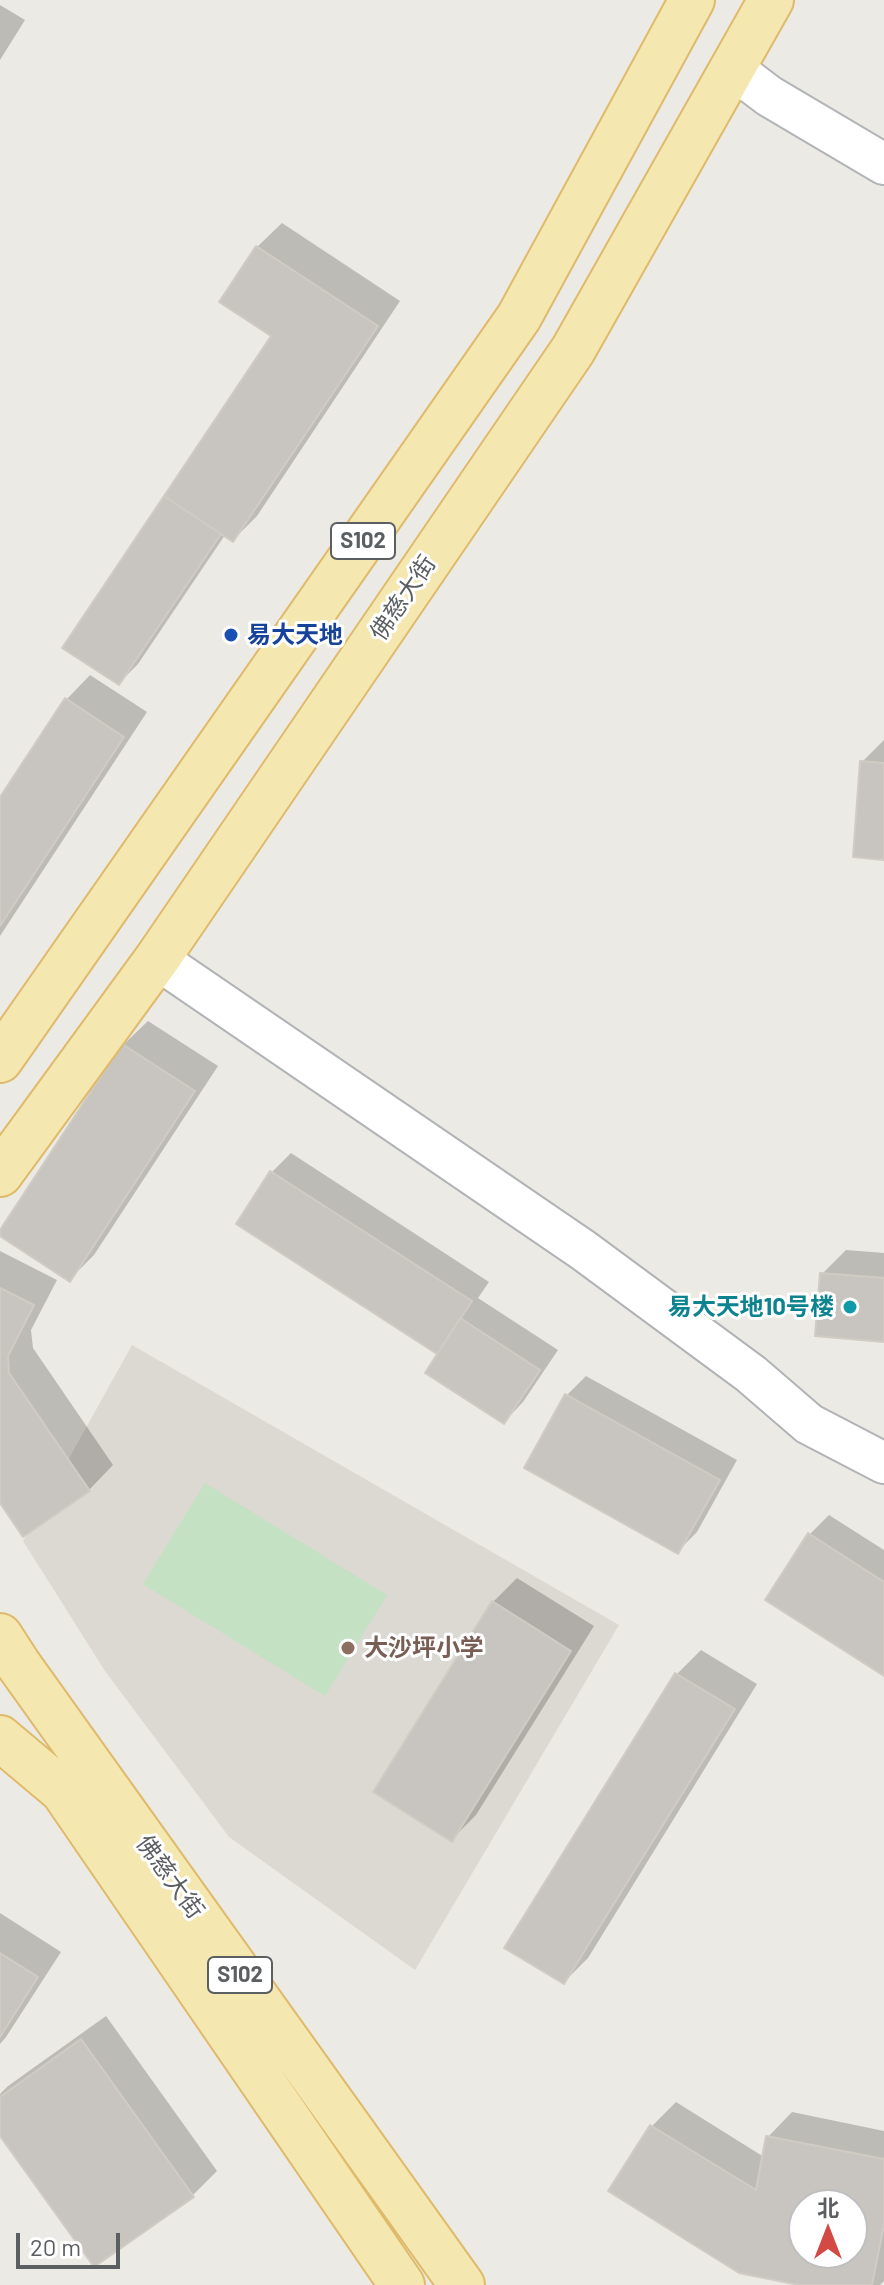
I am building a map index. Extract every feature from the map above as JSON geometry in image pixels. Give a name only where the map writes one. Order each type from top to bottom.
[{"type":"main road","name":"S102","points":[[0,1060],[519,317],[692,0]]},
{"type":"main road","name":"佛慈大街","points":[[0,1174],[157,959],[573,350],[771,0]]},
{"type":"main road","name":"佛慈大街","points":[[6,1652],[462,2285]]},
{"type":"main road","name":"佛慈大街","points":[[0,1738],[63,1791],[402,2285]]},
{"type":"street","points":[[732,68],[769,96],[884,164]]},
{"type":"street","points":[[157,959],[583,1250],[751,1374],[809,1424],[884,1463]]},
{"type":"shaded area","name":"大沙坪小学","points":[[132,1345],[619,1625],[415,1970],[229,1837],[105,1671],[23,1541]]},
{"type":"green space","points":[[205,1483],[387,1595],[325,1696],[143,1584]]},
{"type":"building","points":[[256,246],[378,326],[233,542],[164,496],[271,336],[219,302]]},
{"type":"building","points":[[164,496],[221,534],[119,685],[62,648]]},
{"type":"building","points":[[65,698],[124,737],[0,926],[0,797]]},
{"type":"building","points":[[860,761],[884,763],[884,860],[853,857]]},
{"type":"building","points":[[122,1044],[195,1091],[70,1282],[0,1236],[0,1230]]},
{"type":"building","points":[[270,1171],[472,1301],[437,1354],[236,1224]]},
{"type":"building","name":"易大天地10号楼","points":[[820,1273],[884,1278],[884,1342],[815,1336]]},
{"type":"building","points":[[0,1288],[34,1305],[8,1356],[9,1373],[90,1491],[23,1537],[0,1503]]},
{"type":"building","points":[[460,1318],[540,1370],[504,1424],[425,1373]]},
{"type":"building","points":[[565,1394],[720,1480],[678,1554],[524,1468]]},
{"type":"building","points":[[808,1533],[884,1582],[884,1676],[765,1600]]},
{"type":"building","points":[[492,1601],[571,1651],[452,1842],[373,1792]]},
{"type":"building","points":[[675,1673],[735,1709],[564,1984],[504,1948]]},
{"type":"building","points":[[0,1953],[38,1977],[0,2037]]},
{"type":"building","points":[[81,2039],[194,2197],[94,2267],[0,2136],[0,2097]]},
{"type":"building","points":[[650,2125],[756,2190],[766,2136],[884,2159],[884,2224],[872,2285],[799,2285],[739,2273],[608,2191]]},
{"type":"place","name":"易大天地","points":[[231,635]]},
{"type":"place","name":"易大天地10号楼","points":[[850,1307]]},
{"type":"place","name":"大沙坪小学","points":[[348,1648]]}]
